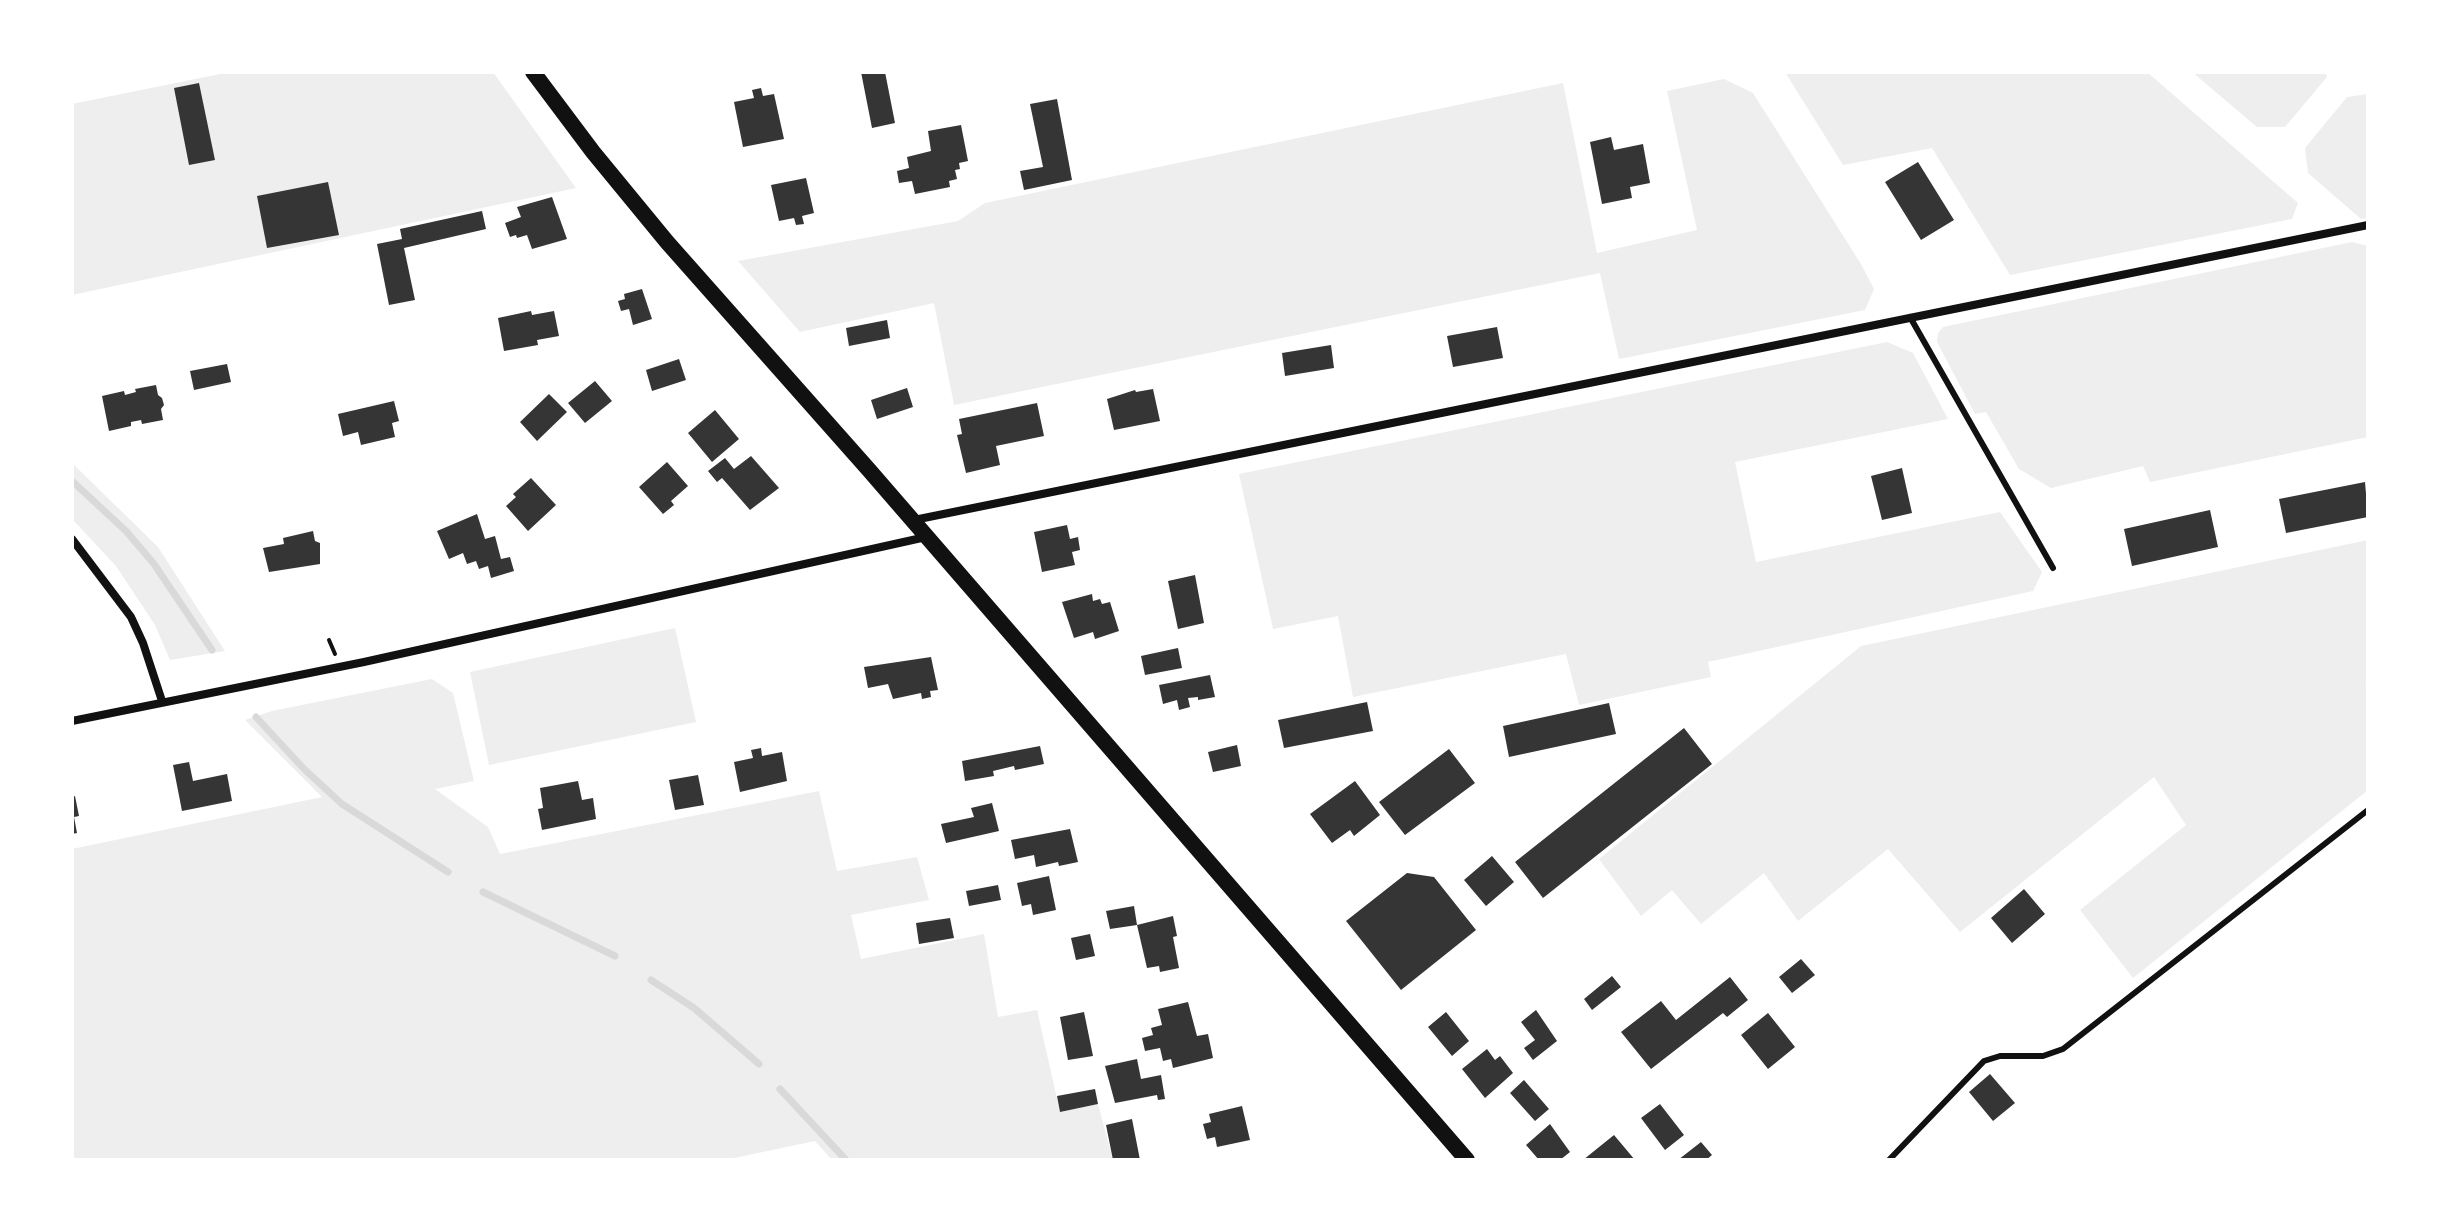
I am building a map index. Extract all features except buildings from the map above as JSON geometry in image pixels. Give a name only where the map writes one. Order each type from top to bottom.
[{"type":"main road","points":[[533,72],[593,152],[667,242],[1467,1160]]},
{"type":"street","points":[[912,520],[2367,227]]},
{"type":"street","points":[[72,721],[364,662],[926,537]]},
{"type":"street","points":[[72,539],[131,617],[162,701]]},
{"type":"lane","points":[[1910,317],[2053,568]]},
{"type":"lane","points":[[1889,1160],[1984,1061],[2000,1056],[2043,1056],[2063,1049],[2368,810]]},
{"type":"shaded area","points":[[230,72],[493,72],[576,188],[72,295],[72,104]]},
{"type":"shaded area","points":[[1785,72],[2147,72],[2298,203],[2292,219],[2010,275],[1932,148],[1843,165]]},
{"type":"shaded area","points":[[2192,72],[2326,72],[2327,77],[2285,127],[2257,127]]},
{"type":"shaded area","points":[[1724,79],[1753,93],[1861,264],[1874,289],[1865,310],[1619,359],[1600,273],[954,405],[934,303],[800,332],[738,261],[958,221],[985,203],[1563,83],[1597,253],[1697,230],[1667,91]]},
{"type":"shaded area","points":[[2368,94],[2368,218],[2361,219],[2308,173],[2305,148],[2347,97]]},
{"type":"shaded area","points":[[2352,242],[2368,246],[2368,437],[2150,482],[2143,466],[2051,488],[2019,469],[1986,412],[1975,414],[1937,342],[1938,333],[1943,327]]},
{"type":"shaded area","points":[[1887,342],[1913,353],[1948,419],[1735,462],[1756,562],[2000,512],[2042,572],[2033,591],[1708,662],[1711,677],[1579,705],[1566,654],[1353,697],[1338,616],[1273,629],[1239,474]]},
{"type":"shaded area","points":[[72,463],[158,547],[225,651],[170,660],[155,625],[116,566],[72,519]]},
{"type":"shaded area","points":[[2368,540],[2368,679],[2365,682],[2368,687],[2368,790],[2133,978],[2080,910],[2186,825],[2154,777],[1960,932],[1888,849],[1798,921],[1764,873],[1701,924],[1672,890],[1641,916],[1599,859],[1861,646]]},
{"type":"shaded area","points":[[675,628],[696,722],[489,765],[470,672]]},
{"type":"shaded area","points":[[432,679],[453,693],[474,781],[435,789],[488,827],[500,854],[819,791],[837,871],[917,857],[929,900],[851,915],[861,959],[984,934],[998,1017],[1037,1010],[1060,1112],[1098,1104],[1113,1160],[832,1160],[815,1141],[725,1160],[72,1160],[72,849],[322,797],[245,720],[272,711]]},
{"type":"waterway","points":[[72,481],[126,531],[154,564],[212,650]]},
{"type":"waterway","points":[[256,717],[304,769],[342,804],[448,872]]},
{"type":"waterway","points":[[483,892],[615,956]]},
{"type":"waterway","points":[[651,980],[694,1008],[759,1064]]},
{"type":"waterway","points":[[780,1089],[846,1160]]}]
